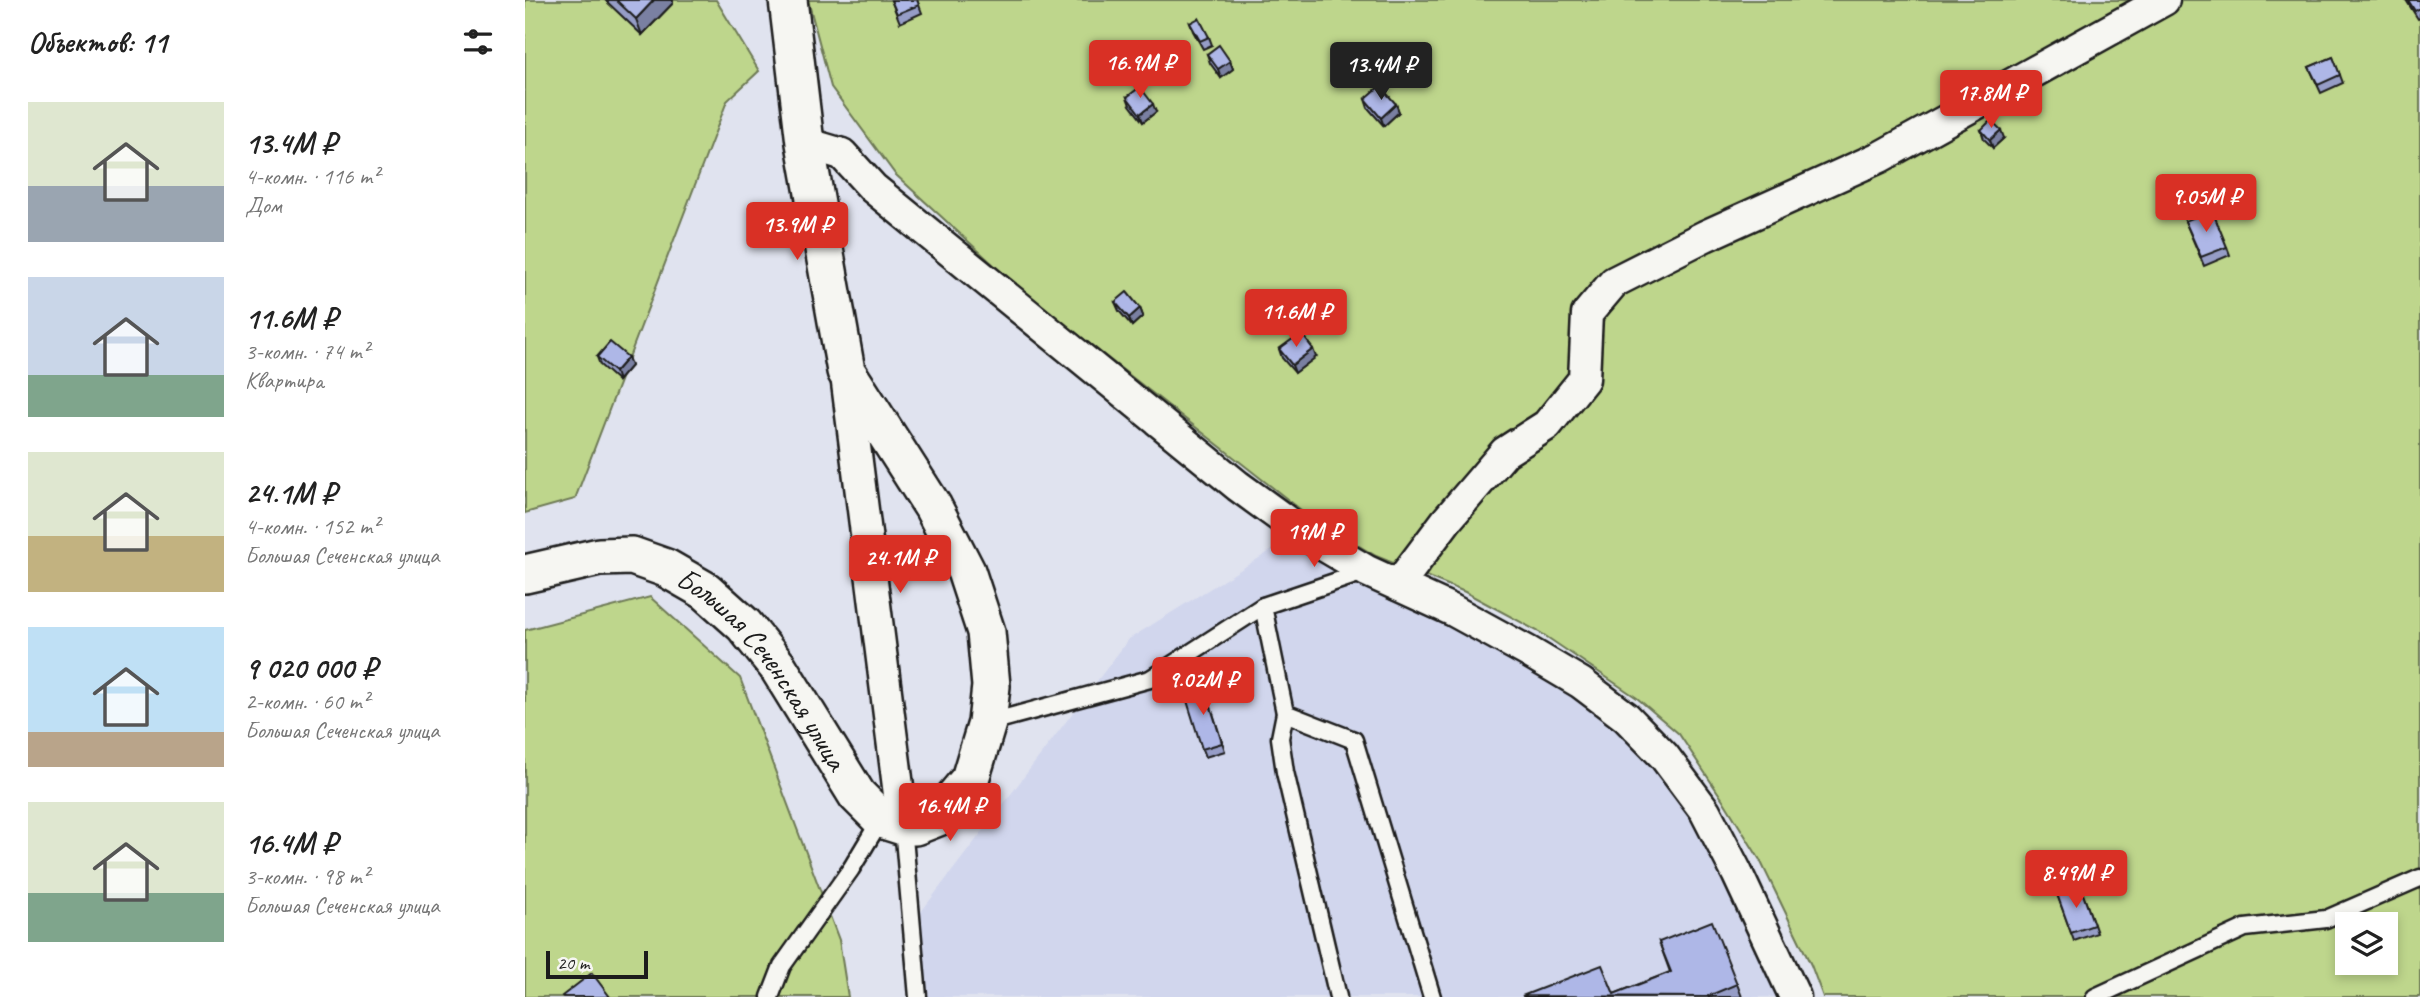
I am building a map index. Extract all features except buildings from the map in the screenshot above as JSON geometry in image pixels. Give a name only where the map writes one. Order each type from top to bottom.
[{"type":"street","points":[[788,0],[805,143],[846,371],[892,822],[915,826],[938,817],[970,779],[987,723],[991,685],[986,632],[966,571],[933,506],[846,371]]},
{"type":"street","points":[[1398,585],[1446,521],[1506,452],[1546,425],[1584,379],[1587,314],[1614,282],[1705,236],[1880,157],[2164,0]]},
{"type":"street","points":[[805,143],[842,154],[873,188],[1238,486],[1300,532],[1367,571],[1453,610],[1581,683],[1626,718],[1664,756],[1705,811],[1795,997]]},
{"type":"street","name":"Большая Сеченская улица","points":[[525,574],[599,557],[632,556],[666,568],[705,591],[744,625],[778,667],[857,794],[892,822]]},
{"type":"lane","points":[[987,723],[1150,678],[1263,606],[1367,571]]},
{"type":"lane","points":[[1263,606],[1285,713],[1280,738],[1285,772],[1338,997]]},
{"type":"lane","points":[[1285,713],[1354,740],[1432,997]]},
{"type":"lane","points":[[769,997],[782,967],[851,869],[892,822]]},
{"type":"lane","points":[[892,822],[918,997]]},
{"type":"lane","points":[[2095,997],[2245,928],[2326,919],[2420,878]]},
{"type":"shaded area","points":[[1301,532],[1452,610],[1664,756],[1795,997],[918,997],[911,925],[1129,639]]},
{"type":"green space","points":[[525,0],[716,0],[759,71],[727,101],[575,499],[525,513]]},
{"type":"green space","points":[[808,0],[2420,0],[2420,997],[1823,997],[1811,965],[1760,860],[1679,734],[1637,698],[1541,633],[1465,592],[1376,556],[1310,517],[1020,289],[895,174],[831,87]]},
{"type":"green space","points":[[650,597],[740,678],[839,940],[848,997],[525,997],[525,630]]}]
